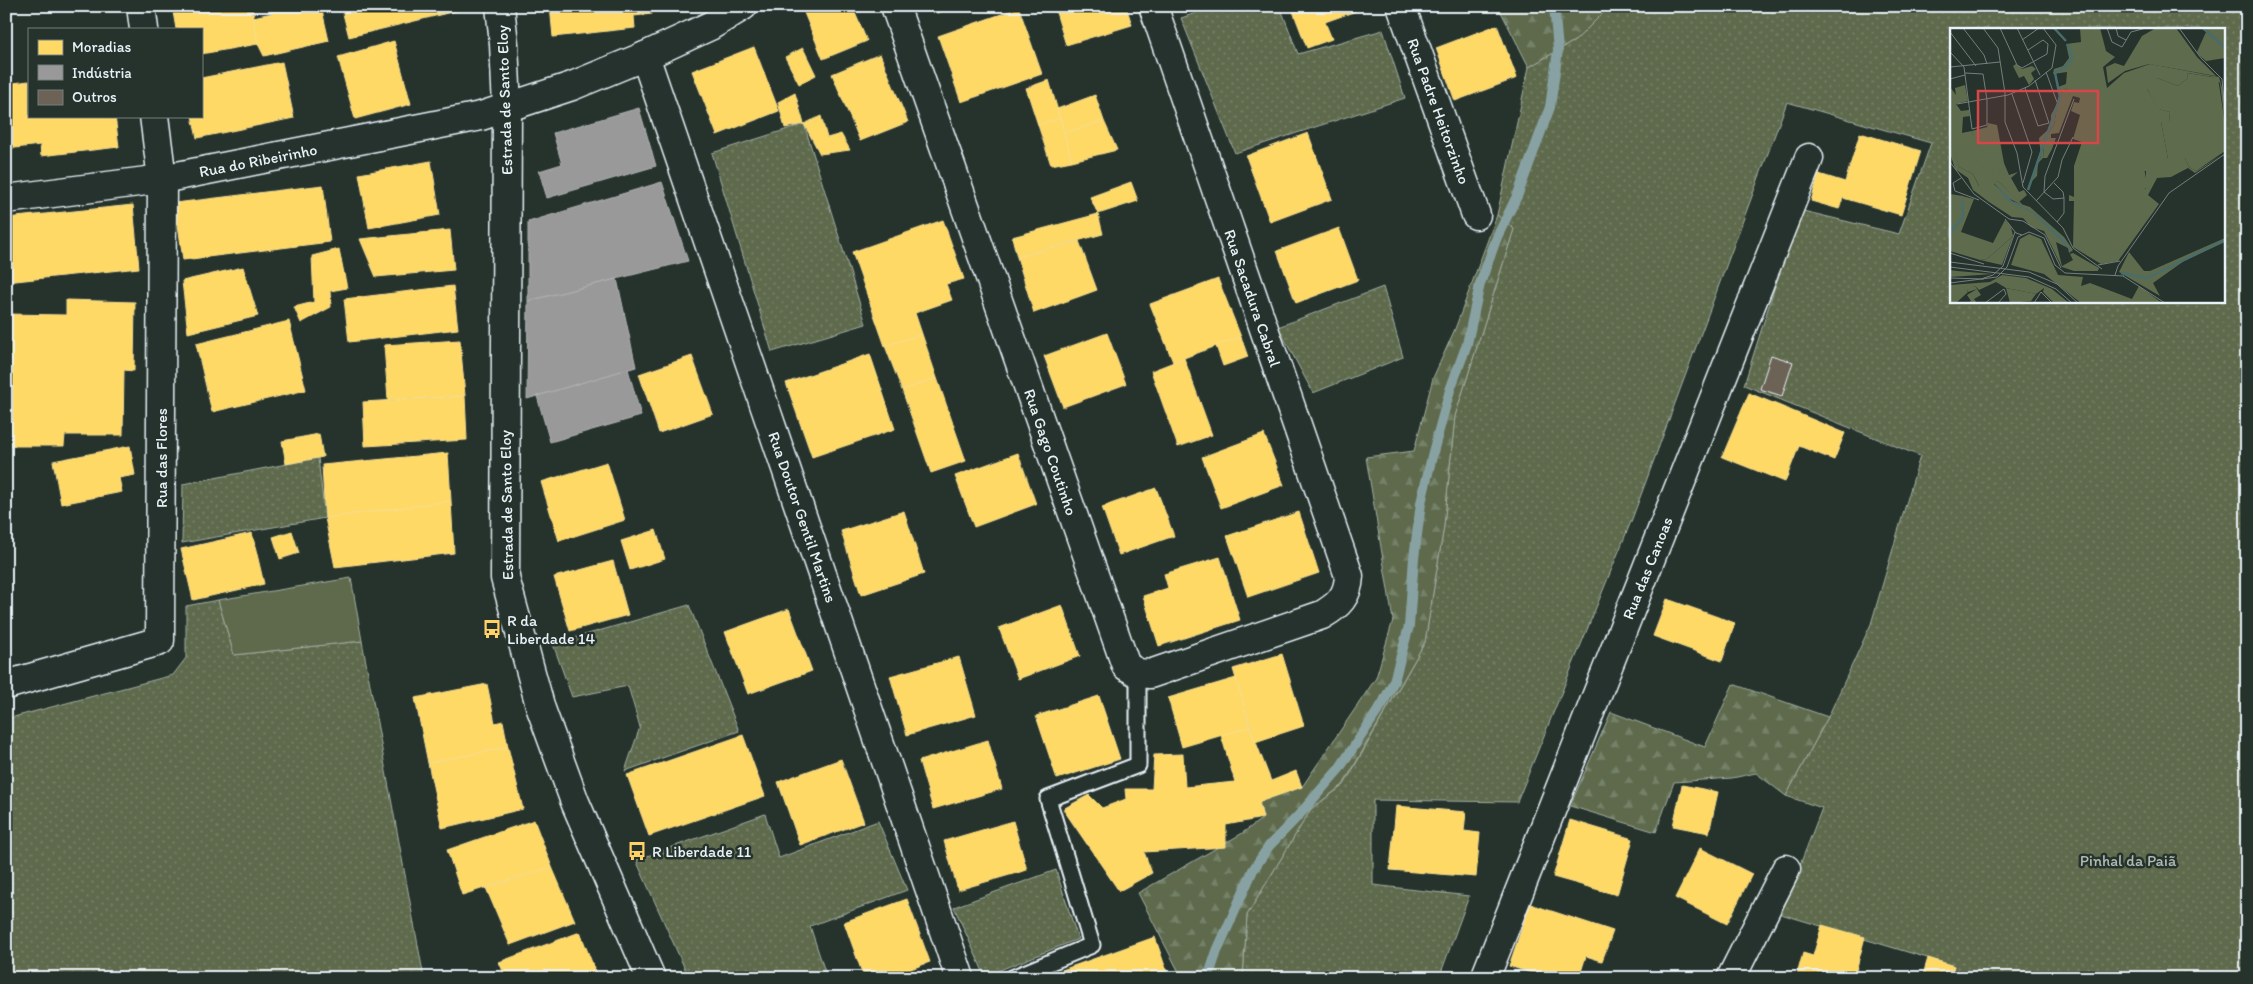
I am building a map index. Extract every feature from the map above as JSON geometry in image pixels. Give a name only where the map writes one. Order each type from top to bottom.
[{"type":"street","points":[[141,6],[144,28]]},
{"type":"street","name":"Estrada de Santo Eloy","points":[[500,6],[507,107],[504,578],[541,709],[568,784],[651,978]]},
{"type":"street","name":"Rua do Ribeirinho","points":[[6,199],[162,179],[470,118],[572,86],[645,56],[710,26],[743,6]]},
{"type":"street","name":"Rua Gago Coutinho","points":[[895,6],[1126,666],[1138,673]]},
{"type":"street","name":"Rua Sacadura Cabral","points":[[1138,673],[1150,674],[1322,615],[1334,608],[1348,590],[1349,576],[1153,6]]},
{"type":"street","name":"Rua Padre Heitorzinho","points":[[1401,6],[1476,216]]},
{"type":"street","name":"Rua Doutor Gentil Martins","points":[[645,56],[960,978]]},
{"type":"street","name":"Rua das Flores","points":[[6,685],[160,641],[162,179],[154,118]]},
{"type":"street","name":"Rua das Canoas","points":[[1485,978],[1809,158]]},
{"type":"street","points":[[1731,978],[1786,869]]},
{"type":"lane","points":[[1012,978],[1092,945],[1048,799],[1138,765],[1138,673]]},
{"type":"green space","points":[[1217,6],[1280,6],[1298,54],[1383,30],[1405,98],[1235,153],[1181,18]]},
{"type":"green space","points":[[1498,6],[1610,6],[1576,40],[1529,67]]},
{"type":"green space","name":"Pinhal da Paiã","points":[[1610,6],[2247,6],[2247,978],[1950,978],[1954,966],[1781,914],[1822,808],[1786,796],[1828,717],[1871,624],[1920,456],[1744,385],[1799,210],[1899,234],[1931,143],[1787,102],[1632,519],[1517,802],[1373,800],[1373,885],[1469,896],[1439,978],[1243,978],[1247,915],[1311,809],[1344,785],[1425,642],[1444,526],[1455,416],[1514,229],[1497,215],[1529,67],[1576,40]]},
{"type":"green space","points":[[804,124],[866,324],[772,352],[712,153]]},
{"type":"green space","points":[[1497,215],[1514,229],[1455,416],[1444,526],[1425,642],[1343,785],[1311,809],[1247,915],[1243,978],[1182,978],[1138,893],[1241,834],[1263,818],[1259,802],[1302,787],[1376,678],[1393,620],[1366,457],[1414,451],[1433,378],[1455,329]]},
{"type":"green space","points":[[1383,287],[1403,357],[1313,393],[1278,327]]},
{"type":"green space","points":[[318,458],[325,518],[182,543],[183,484]]},
{"type":"green space","points":[[351,578],[362,641],[234,655],[218,600]]},
{"type":"green space","points":[[218,600],[234,655],[362,641],[424,978],[6,978],[6,719],[173,675],[186,658],[186,606]]},
{"type":"green space","points":[[689,605],[739,731],[625,771],[640,727],[628,686],[572,697],[553,644]]},
{"type":"green space","points":[[1733,684],[1828,717],[1786,796],[1756,773],[1732,778],[1674,782],[1656,832],[1570,806],[1611,712],[1705,747]]},
{"type":"green space","points":[[765,814],[779,858],[878,821],[907,890],[810,926],[827,978],[689,978],[636,860]]},
{"type":"green space","points":[[1056,870],[1078,939],[985,976],[954,907]]},
{"type":"building: Moradias","points":[[172,6],[252,6],[258,44],[202,54],[202,28],[176,28]]},
{"type":"building: Moradias","points":[[270,6],[321,6],[329,41],[264,56],[258,44],[253,17],[272,13]]},
{"type":"building: Moradias","points":[[341,6],[463,6],[464,9],[349,37]]},
{"type":"building: Moradias","points":[[550,6],[651,6],[652,14],[634,16],[635,28],[553,37]]},
{"type":"building: Moradias","points":[[807,6],[852,6],[867,41],[823,59],[802,8]]},
{"type":"building: Moradias","points":[[934,6],[956,6],[937,13]]},
{"type":"building: Moradias","points":[[1054,6],[1126,6],[1132,25],[1066,45]]},
{"type":"building: Moradias","points":[[1291,6],[1354,6],[1356,11],[1325,22],[1332,39],[1307,48]]},
{"type":"building: Moradias","points":[[1019,8],[1042,74],[961,102],[938,36]]},
{"type":"building: Moradias","points":[[1497,25],[1517,78],[1455,101],[1436,48]]},
{"type":"building: Moradias","points":[[394,41],[411,104],[355,119],[338,57]]},
{"type":"building: Moradias","points":[[754,47],[779,111],[717,135],[692,71]]},
{"type":"building: Moradias","points":[[803,48],[816,75],[799,84],[785,57]]},
{"type":"building: Moradias","points":[[880,54],[908,122],[860,141],[832,74]]},
{"type":"building: Moradias","points":[[282,62],[294,118],[197,138],[192,118],[202,118],[202,78]]},
{"type":"building: Moradias","points":[[1049,80],[1060,118],[1038,125],[1026,88]]},
{"type":"building: Moradias","points":[[28,81],[28,118],[115,118],[119,147],[41,156],[40,145],[7,149],[6,84]]},
{"type":"building: Moradias","points":[[795,93],[804,124],[785,128],[778,102]]},
{"type":"building: Moradias","points":[[1095,95],[1104,121],[1064,133],[1057,109]]},
{"type":"building: Moradias","points":[[821,116],[827,138],[841,134],[850,150],[820,154],[804,124]]},
{"type":"building: Moradias","points":[[1060,118],[1072,161],[1051,165],[1038,125]]},
{"type":"building: Moradias","points":[[1104,121],[1117,150],[1072,161],[1064,133]]},
{"type":"building: Moradias","points":[[1308,133],[1332,199],[1270,222],[1246,156]]},
{"type":"building: Moradias","points":[[1860,133],[1921,151],[1901,215],[1843,198],[1839,209],[1811,201],[1819,174],[1845,182]]},
{"type":"building: Moradias","points":[[431,161],[440,215],[369,228],[359,174]]},
{"type":"building: Moradias","points":[[1131,182],[1138,201],[1098,214],[1090,197]]},
{"type":"building: Moradias","points":[[323,185],[330,242],[183,260],[175,203]]},
{"type":"building: Moradias","points":[[133,205],[139,268],[6,282],[6,218]]},
{"type":"building: Moradias","points":[[1098,214],[1103,234],[1017,257],[1012,237]]},
{"type":"building: Moradias","points":[[943,220],[964,279],[946,284],[952,300],[915,313],[922,334],[885,346],[852,252]]},
{"type":"building: Moradias","points":[[1339,228],[1358,280],[1296,303],[1277,251]]},
{"type":"building: Moradias","points":[[450,230],[454,270],[376,277],[360,239]]},
{"type":"building: Moradias","points":[[1079,241],[1097,290],[1034,313],[1017,257]]},
{"type":"building: Moradias","points":[[339,249],[347,288],[330,291],[331,307],[301,323],[294,307],[314,302],[312,256]]},
{"type":"building: Moradias","points":[[243,267],[258,316],[188,333],[182,281]]},
{"type":"building: Moradias","points":[[1218,279],[1241,337],[1173,362],[1150,304]]},
{"type":"building: Moradias","points":[[453,286],[458,329],[349,342],[344,299]]},
{"type":"building: Moradias","points":[[66,300],[135,302],[134,371],[124,370],[123,435],[65,435],[64,446],[6,446],[6,314],[66,315]]},
{"type":"building: Moradias","points":[[289,321],[306,390],[212,412],[196,344]]},
{"type":"building: Moradias","points":[[1107,333],[1126,384],[1063,407],[1044,356]]},
{"type":"building: Moradias","points":[[922,334],[937,378],[902,390],[885,346]]},
{"type":"building: Moradias","points":[[1241,337],[1248,357],[1223,366],[1216,346]]},
{"type":"building: Moradias","points":[[460,340],[465,396],[388,400],[384,345]]},
{"type":"building: Moradias","points":[[870,354],[895,429],[812,457],[786,383]]},
{"type":"building: Moradias","points":[[692,356],[713,414],[659,433],[639,374]]},
{"type":"building: Moradias","points":[[1184,358],[1212,435],[1178,447],[1151,371]]},
{"type":"building: Moradias","points":[[937,378],[966,461],[931,473],[902,390]]},
{"type":"building: Moradias","points":[[1749,393],[1845,433],[1834,460],[1799,446],[1785,482],[1722,457]]},
{"type":"building: Moradias","points":[[465,396],[467,440],[365,446],[363,402]]},
{"type":"building: Moradias","points":[[319,434],[323,457],[286,464],[282,441]]},
{"type":"building: Moradias","points":[[1264,434],[1284,485],[1221,508],[1202,457]]},
{"type":"building: Moradias","points":[[130,446],[135,475],[119,478],[122,492],[61,504],[53,461]]},
{"type":"building: Moradias","points":[[448,453],[451,501],[325,518],[322,465]]},
{"type":"building: Moradias","points":[[1018,453],[1036,504],[974,527],[955,476]]},
{"type":"building: Moradias","points":[[607,462],[625,520],[559,541],[541,482]]},
{"type":"building: Moradias","points":[[1156,488],[1174,536],[1119,555],[1102,507]]},
{"type":"building: Moradias","points":[[451,501],[454,553],[335,567],[325,518]]},
{"type":"building: Moradias","points":[[904,511],[924,574],[861,595],[841,531]]},
{"type":"building: Moradias","points":[[1299,512],[1319,573],[1248,597],[1227,536]]},
{"type":"building: Moradias","points":[[656,530],[665,559],[630,570],[621,541]]},
{"type":"building: Moradias","points":[[292,531],[299,553],[280,559],[273,537]]},
{"type":"building: Moradias","points":[[252,533],[264,584],[193,600],[181,549]]},
{"type":"building: Moradias","points":[[1220,557],[1240,620],[1159,646],[1143,596],[1168,588],[1164,574]]},
{"type":"building: Moradias","points":[[613,561],[628,615],[570,631],[554,577]]},
{"type":"building: Moradias","points":[[1667,599],[1735,623],[1722,661],[1653,636]]},
{"type":"building: Moradias","points":[[1062,605],[1080,656],[1018,679],[999,628]]},
{"type":"building: Moradias","points":[[789,609],[812,671],[748,694],[725,632]]},
{"type":"building: Moradias","points":[[1282,654],[1304,726],[1255,742],[1233,669]]},
{"type":"building: Moradias","points":[[959,657],[976,715],[907,735],[890,676]]},
{"type":"building: Moradias","points":[[1236,678],[1250,727],[1182,747],[1168,698]]},
{"type":"building: Moradias","points":[[487,684],[495,723],[503,721],[508,747],[428,763],[415,698]]},
{"type":"building: Moradias","points":[[1099,696],[1120,759],[1057,779],[1036,716]]},
{"type":"building: Moradias","points":[[1250,727],[1271,781],[1296,771],[1302,787],[1259,802],[1263,818],[1226,825],[1226,847],[1144,852],[1152,873],[1119,891],[1063,809],[1089,795],[1102,808],[1126,799],[1125,789],[1152,789],[1154,755],[1183,754],[1185,787],[1235,782],[1221,735]]},
{"type":"building: Moradias","points":[[743,735],[765,796],[649,836],[627,775]]},
{"type":"building: Moradias","points":[[988,740],[1002,789],[933,809],[919,761]]},
{"type":"building: Moradias","points":[[508,747],[523,809],[442,828],[428,763]]},
{"type":"building: Moradias","points":[[841,759],[864,822],[800,845],[778,782]]},
{"type":"building: Moradias","points":[[1682,785],[1718,792],[1709,833],[1673,826]]},
{"type":"building: Moradias","points":[[1396,806],[1466,812],[1464,831],[1480,833],[1476,877],[1390,870]]},
{"type":"building: Moradias","points":[[534,820],[552,867],[462,895],[447,850]]},
{"type":"building: Moradias","points":[[1570,820],[1633,839],[1617,895],[1553,877]]},
{"type":"building: Moradias","points":[[1013,821],[1027,870],[958,890],[944,841]]},
{"type":"building: Moradias","points":[[1700,848],[1752,874],[1727,924],[1675,898]]},
{"type":"building: Moradias","points":[[552,867],[575,921],[510,945],[486,888]]},
{"type":"building: Moradias","points":[[907,899],[930,962],[886,978],[864,978],[844,922]]},
{"type":"building: Moradias","points":[[1530,904],[1613,931],[1602,961],[1586,956],[1579,978],[1537,978],[1538,975],[1509,966]]},
{"type":"building: Moradias","points":[[1822,925],[1865,937],[1854,978],[1796,978],[1803,953],[1813,956]]},
{"type":"building: Moradias","points":[[580,932],[598,978],[506,978],[499,962]]},
{"type":"building: Moradias","points":[[1155,937],[1169,978],[1049,978],[1048,975]]},
{"type":"building: Moradias","points":[[1928,958],[1954,966],[1950,978],[1922,978]]},
{"type":"building: Indústria","points":[[639,108],[656,166],[547,198],[539,171],[562,164],[553,133]]},
{"type":"building: Indústria","points":[[662,182],[688,261],[528,301],[528,222]]},
{"type":"building: Indústria","points":[[617,279],[636,367],[527,399],[528,301]]},
{"type":"building: Indústria","points":[[628,369],[641,416],[550,442],[537,396]]},
{"type":"building: Outros","points":[[1771,355],[1793,362],[1782,396],[1760,389]]},
{"type":"waterway","points":[[1208,978],[1217,951],[1253,870],[1269,846],[1339,769],[1383,703],[1394,681],[1409,626],[1414,558],[1421,503],[1433,452],[1450,390],[1467,344],[1480,284],[1497,237],[1518,194],[1550,107],[1558,50],[1554,6]]},
{"type":"place","name":"R da Liberdade 14","points":[[492,629]]},
{"type":"place","name":"R Liberdade 11","points":[[637,851]]}]
